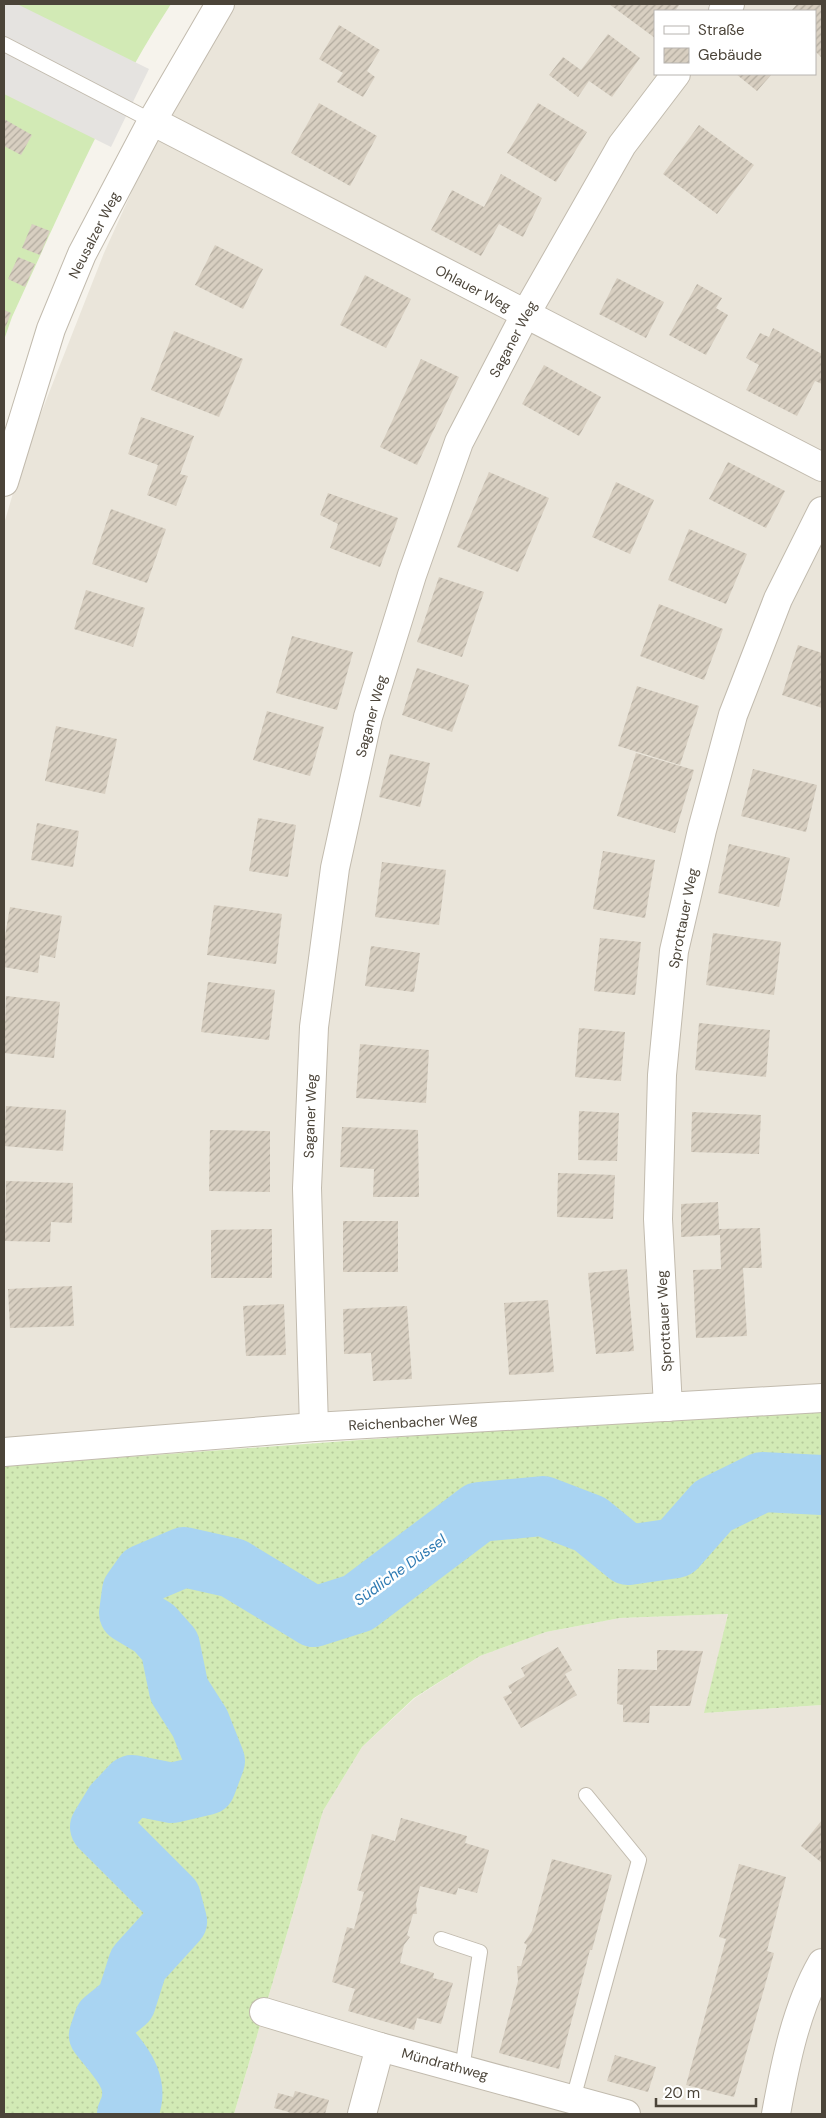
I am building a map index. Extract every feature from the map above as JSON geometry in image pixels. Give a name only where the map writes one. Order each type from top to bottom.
[{"type":"street","name":"Neusalzer Weg","points":[[4,482],[51,329],[82,254],[152,121],[220,4]]},
{"type":"street","name":"Saganer Weg","points":[[314,1427],[307,1188],[314,1028],[335,868],[368,717],[412,576],[459,442],[525,315],[622,145],[675,75]]},
{"type":"street","name":"Ohlauer Weg","points":[[152,121],[525,315],[822,466]]},
{"type":"street","name":"Sprottauer Weg","points":[[668,1407],[658,1219],[662,1075],[674,951],[702,830],[733,715],[778,599],[822,511]]},
{"type":"street","name":"Reichenbacher Weg","points":[[4,1452],[314,1427],[822,1398]]},
{"type":"street","points":[[776,2114],[782,2079],[802,2008],[813,1979],[822,1964]]},
{"type":"street","name":"Mündrathweg","points":[[264,2012],[380,2047],[626,2114]]},
{"type":"street","points":[[362,2114],[380,2047]]},
{"type":"lane","points":[[4,44],[152,121]]},
{"type":"lane","points":[[573,2099],[639,1860],[586,1795]]},
{"type":"lane","points":[[441,1939],[480,1952],[462,2069]]},
{"type":"shaded area","points":[[4,4],[17,4],[149,69],[111,147],[4,94]]},
{"type":"shaded area","points":[[233,4],[822,4],[822,1390],[4,1445],[4,524],[23,459],[104,253],[157,136]]},
{"type":"shaded area","points":[[728,1614],[705,1713],[822,1705],[822,2114],[234,2114],[323,1811],[362,1747],[415,1698],[480,1656],[546,1632],[620,1618]]},
{"type":"green space","points":[[4,4],[171,4],[105,118],[12,317],[4,340]]},
{"type":"green space","points":[[822,1406],[822,1705],[704,1713],[728,1614],[620,1618],[546,1632],[480,1656],[414,1698],[362,1747],[323,1811],[234,2114],[4,2114],[4,1466]]},
{"type":"building","points":[[609,4],[680,4],[676,10],[654,10],[654,37]]},
{"type":"building","points":[[797,4],[822,4],[822,58],[816,52],[816,10],[792,10]]},
{"type":"building","points":[[339,25],[380,50],[367,71],[375,77],[363,97],[337,82],[343,73],[319,59]]},
{"type":"building","points":[[608,34],[640,58],[612,97],[589,81],[578,97],[549,75],[563,57],[581,70]]},
{"type":"building","points":[[737,75],[771,75],[757,91]]},
{"type":"building","points":[[319,103],[377,136],[350,186],[291,153]]},
{"type":"building","points":[[538,103],[587,132],[556,182],[507,153]]},
{"type":"building","points":[[4,119],[32,135],[21,155],[4,146]]},
{"type":"building","points":[[699,125],[754,165],[717,214],[663,174]]},
{"type":"building","points":[[501,174],[542,198],[523,237],[499,224],[481,256],[431,230],[452,190],[484,207]]},
{"type":"building","points":[[32,224],[50,231],[40,255],[22,248]]},
{"type":"building","points":[[215,245],[263,269],[243,309],[195,285]]},
{"type":"building","points":[[18,257],[35,264],[25,287],[8,279]]},
{"type":"building","points":[[365,275],[411,299],[386,348],[340,325]]},
{"type":"building","points":[[617,278],[664,302],[646,338],[599,314]]},
{"type":"building","points":[[697,284],[722,298],[716,308],[728,315],[706,355],[669,335]]},
{"type":"building","points":[[4,310],[11,313],[4,331]]},
{"type":"building","points":[[773,328],[822,354],[822,384],[815,381],[797,416],[746,390],[759,365],[746,358],[760,333],[769,337]]},
{"type":"building","points":[[174,331],[243,359],[219,417],[151,390]]},
{"type":"building","points":[[421,359],[459,377],[417,465],[380,447]]},
{"type":"building","points":[[544,365],[601,397],[579,436],[522,404]]},
{"type":"building","points":[[141,417],[194,436],[180,474],[188,476],[176,506],[147,495],[158,465],[128,454]]},
{"type":"building","points":[[728,462],[785,491],[766,528],[709,499]]},
{"type":"building","points":[[489,472],[549,498],[518,572],[457,547]]},
{"type":"building","points":[[616,482],[654,500],[630,554],[592,537]]},
{"type":"building","points":[[328,493],[398,518],[380,567],[330,548],[338,524],[320,515]]},
{"type":"building","points":[[111,509],[166,529],[147,583],[92,564]]},
{"type":"building","points":[[689,529],[747,554],[726,604],[668,580]]},
{"type":"building","points":[[439,577],[484,592],[462,657],[417,642]]},
{"type":"building","points":[[86,590],[145,608],[133,647],[74,629]]},
{"type":"building","points":[[659,604],[723,629],[704,680],[640,656]]},
{"type":"building","points":[[292,636],[353,652],[337,710],[276,693]]},
{"type":"building","points":[[798,645],[822,653],[822,708],[782,695]]},
{"type":"building","points":[[417,668],[469,685],[452,732],[402,715]]},
{"type":"building","points":[[637,686],[699,706],[680,765],[618,746]]},
{"type":"building","points":[[267,711],[324,727],[310,776],[253,760]]},
{"type":"building","points":[[56,726],[117,739],[105,794],[45,781]]},
{"type":"building","points":[[636,753],[694,770],[675,833],[617,816]]},
{"type":"building","points":[[390,754],[430,763],[420,807],[379,797]]},
{"type":"building","points":[[753,769],[817,785],[806,832],[741,816]]},
{"type":"building","points":[[258,818],[296,825],[288,877],[249,871]]},
{"type":"building","points":[[37,823],[79,831],[73,867],[31,860]]},
{"type":"building","points":[[729,844],[790,858],[779,907],[718,893]]},
{"type":"building","points":[[603,851],[655,860],[645,918],[593,909]]},
{"type":"building","points":[[382,862],[446,870],[439,925],[375,917]]},
{"type":"building","points":[[214,905],[282,914],[276,964],[207,955]]},
{"type":"building","points":[[10,907],[62,916],[55,958],[40,955],[38,973],[4,967],[4,942]]},
{"type":"building","points":[[713,933],[781,942],[774,995],[706,985]]},
{"type":"building","points":[[600,938],[641,942],[635,995],[594,991]]},
{"type":"building","points":[[371,946],[420,953],[414,992],[365,986]]},
{"type":"building","points":[[208,982],[275,990],[269,1040],[201,1032]]},
{"type":"building","points":[[6,996],[60,1002],[54,1058],[4,1053]]},
{"type":"building","points":[[699,1023],[770,1030],[766,1077],[695,1070]]},
{"type":"building","points":[[579,1028],[625,1032],[621,1081],[575,1077]]},
{"type":"building","points":[[360,1044],[429,1050],[426,1103],[356,1098]]},
{"type":"building","points":[[6,1106],[66,1110],[63,1151],[4,1146]]},
{"type":"building","points":[[579,1111],[619,1113],[617,1161],[578,1160]]},
{"type":"building","points":[[692,1112],[761,1115],[759,1154],[691,1152]]},
{"type":"building","points":[[342,1127],[418,1130],[419,1197],[373,1197],[374,1169],[340,1167]]},
{"type":"building","points":[[210,1130],[270,1131],[270,1192],[209,1191]]},
{"type":"building","points":[[558,1173],[615,1175],[613,1219],[557,1217]]},
{"type":"building","points":[[6,1181],[73,1183],[72,1223],[51,1222],[50,1242],[5,1241]]},
{"type":"building","points":[[718,1202],[719,1229],[760,1228],[762,1268],[743,1268],[747,1336],[696,1338],[693,1270],[721,1269],[720,1235],[681,1237],[681,1204]]},
{"type":"building","points":[[343,1221],[398,1221],[398,1272],[343,1272]]},
{"type":"building","points":[[272,1229],[272,1278],[211,1278],[211,1230]]},
{"type":"building","points":[[627,1269],[634,1351],[596,1354],[588,1273]]},
{"type":"building","points":[[72,1286],[74,1326],[10,1328],[8,1289]]},
{"type":"building","points":[[548,1300],[554,1372],[509,1375],[504,1303]]},
{"type":"building","points":[[284,1304],[286,1355],[246,1356],[243,1306]]},
{"type":"building","points":[[407,1306],[412,1379],[373,1381],[371,1353],[344,1354],[343,1309]]},
{"type":"building","points":[[558,1647],[572,1670],[565,1674],[577,1695],[521,1728],[503,1697],[512,1693],[508,1686],[525,1676],[521,1668]]},
{"type":"building","points":[[657,1650],[703,1651],[690,1706],[650,1706],[649,1723],[623,1722],[623,1705],[617,1704],[618,1669],[657,1670]]},
{"type":"building","points":[[401,1818],[467,1836],[465,1843],[489,1850],[477,1893],[458,1888],[456,1895],[420,1886],[416,1904],[417,1914],[413,1914],[407,1935],[410,1937],[404,1945],[400,1963],[434,1973],[433,1978],[453,1983],[441,2024],[417,2018],[414,2030],[348,2011],[355,1989],[332,1982],[347,1927],[354,1929],[364,1892],[357,1890],[372,1834],[395,1841]]},
{"type":"building","points":[[822,1820],[822,1863],[801,1846]]},
{"type":"building","points":[[552,1859],[612,1875],[559,2069],[499,2053],[518,1981],[517,1966],[521,1966],[527,1945],[524,1943],[532,1931]]},
{"type":"building","points":[[739,1864],[786,1877],[767,1951],[774,1953],[734,2097],[686,2085],[726,1939],[719,1937]]},
{"type":"building","points":[[615,2055],[656,2067],[648,2092],[607,2081]]},
{"type":"building","points":[[295,2091],[329,2100],[325,2114],[288,2114],[289,2112],[274,2108],[278,2093],[293,2097]]},
{"type":"waterway","name":"Südliche Düssel","points":[[127,2114],[131,2102],[132,2091],[130,2081],[120,2062],[99,2035],[104,2020],[126,2002],[138,1964],[177,1921],[171,1898],[100,1827],[114,1804],[132,1785],[172,1793],[206,1785],[215,1761],[200,1723],[179,1690],[170,1646],[154,1628],[129,1613],[132,1591],[144,1574],[184,1557],[233,1568],[314,1617],[358,1603],[479,1512],[543,1506],[590,1524],[628,1555],[676,1548],[713,1506],[762,1482],[822,1485]]}]
